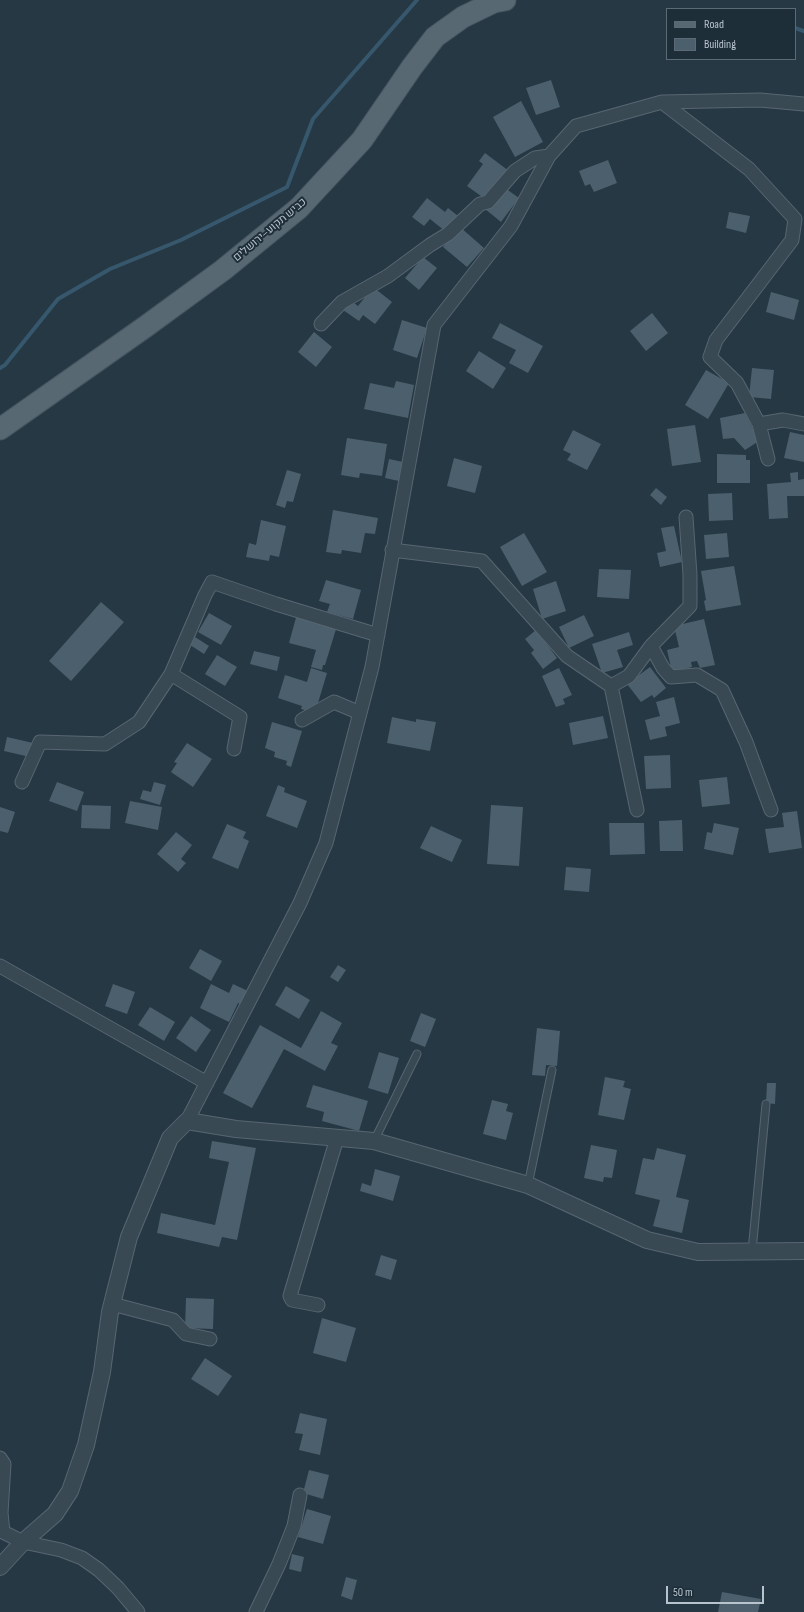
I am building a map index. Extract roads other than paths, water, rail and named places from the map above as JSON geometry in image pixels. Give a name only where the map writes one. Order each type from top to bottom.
[{"type":"main road","name":"כביש תקוע–ירושלים","points":[[0,428],[139,331],[223,270],[299,208],[362,140],[412,67],[435,37],[463,17],[494,2],[505,0]]},
{"type":"street","points":[[0,1566],[23,1542],[54,1514],[70,1490],[86,1445],[102,1372],[112,1304],[129,1237],[170,1138],[187,1120],[207,1083],[300,903],[326,843],[372,666],[434,324],[511,226],[548,156],[576,126],[662,102],[760,100],[804,104]]},
{"type":"street","points":[[662,102],[749,169],[794,219],[792,240],[716,340],[710,357],[737,383],[759,424],[768,459]]},
{"type":"street","points":[[321,324],[342,302],[388,276],[430,245],[448,234],[480,204],[488,202],[514,171],[534,158],[548,156]]},
{"type":"street","points":[[759,424],[783,420],[804,424]]},
{"type":"street","points":[[611,686],[629,676],[651,646],[690,606],[690,575],[686,518]]},
{"type":"street","points":[[392,550],[482,561],[567,656],[611,686],[637,810]]},
{"type":"street","points":[[22,782],[40,742],[105,744],[139,722],[171,674],[212,582],[276,604],[378,635]]},
{"type":"street","points":[[651,646],[663,668],[671,678],[697,675],[722,690],[746,742],[771,810]]},
{"type":"street","points":[[171,674],[240,717],[234,749]]},
{"type":"street","points":[[302,720],[334,702],[360,713]]},
{"type":"street","points":[[0,966],[207,1083]]},
{"type":"street","points":[[187,1120],[236,1129],[374,1141],[528,1185],[647,1240],[698,1252],[804,1251]]},
{"type":"street","points":[[318,1305],[292,1300],[290,1296],[337,1138]]},
{"type":"street","points":[[112,1304],[173,1320],[186,1334],[210,1339]]},
{"type":"street","points":[[0,1458],[4,1464],[1,1513],[3,1532],[23,1542],[61,1550],[82,1558],[99,1570],[118,1588],[138,1612]]},
{"type":"street","points":[[256,1612],[279,1564],[294,1526],[300,1495]]},
{"type":"lane","points":[[374,1141],[417,1054]]},
{"type":"lane","points":[[528,1185],[552,1070]]},
{"type":"lane","points":[[752,1252],[766,1104]]},
{"type":"waterway","points":[[0,368],[5,365],[58,299],[110,269],[181,240],[287,187],[313,119],[417,0]]},
{"type":"waterway","points":[[796,28],[804,31]]}]
